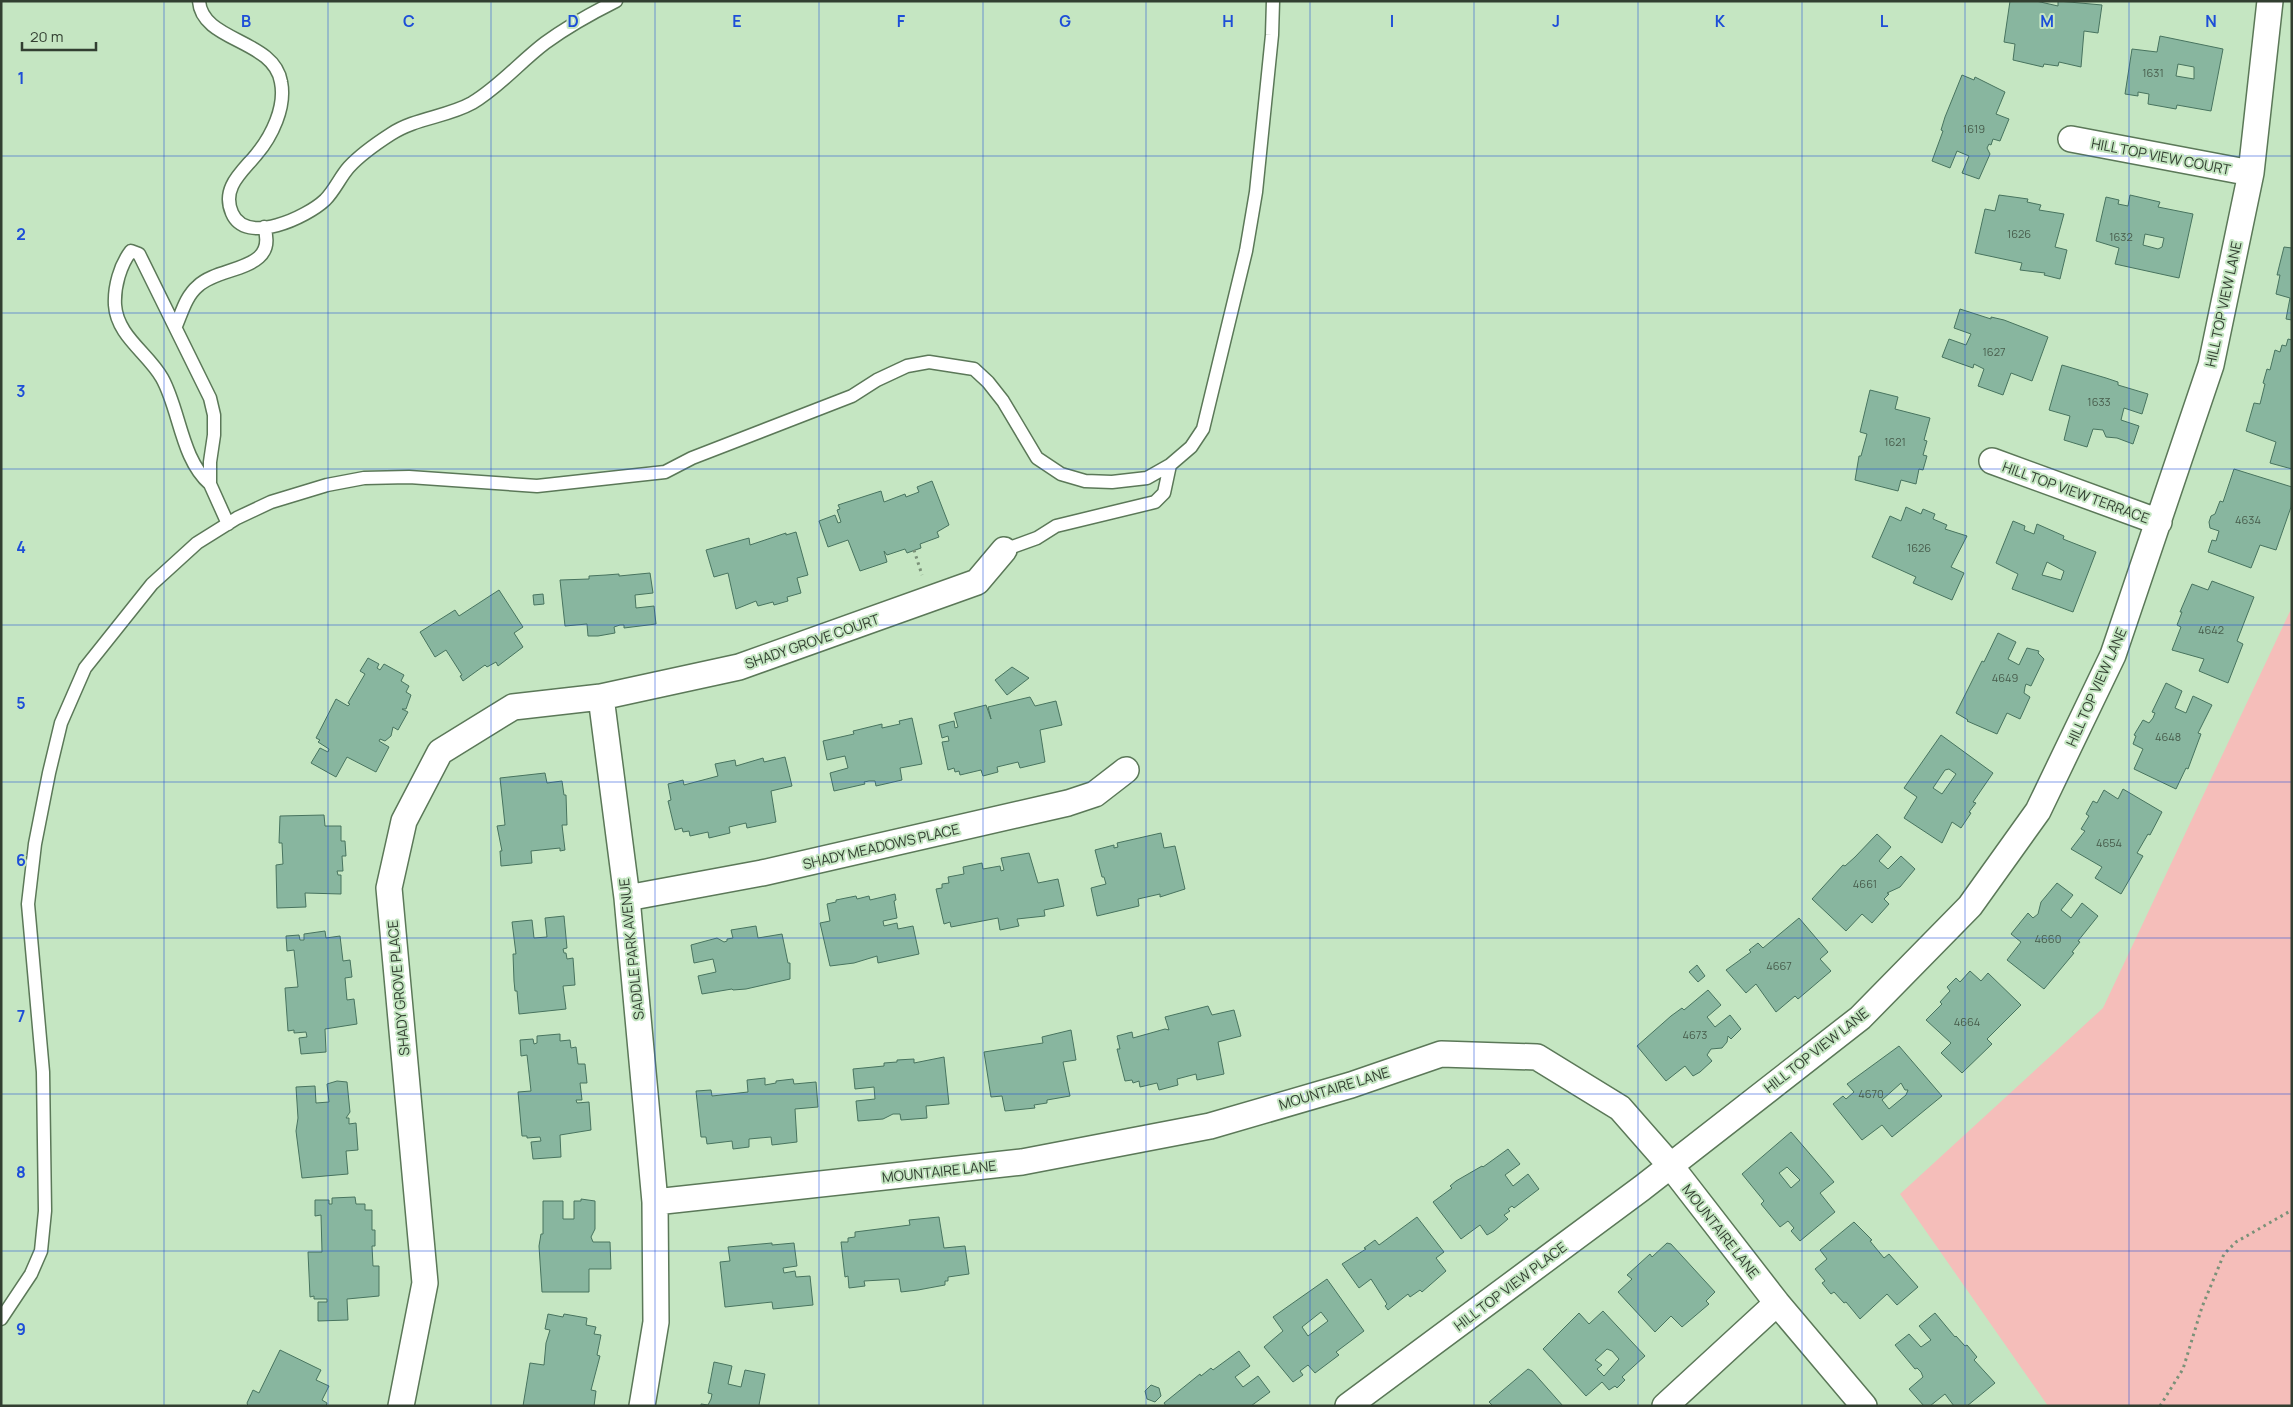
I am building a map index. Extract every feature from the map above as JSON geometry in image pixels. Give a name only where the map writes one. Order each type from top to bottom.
[{"type":"street","name":"HILL TOP VIEW LANE","points":[[1670,1165],[1860,1018],[1970,906],[2038,811],[2113,655],[2212,365],[2250,174],[2270,1]]},
{"type":"street","name":"HILL TOP VIEW COURT","points":[[2071,139],[2250,174]]},
{"type":"street","name":"HILL TOP VIEW TERRACE","points":[[1992,461],[2159,522]]},
{"type":"street","name":"SHADY GROVE COURT","points":[[602,697],[739,667],[977,582],[1004,550]]},
{"type":"street","name":"SADDLE PARK AVENUE","points":[[602,697],[627,898],[655,1202],[656,1322],[642,1406]]},
{"type":"street","name":"SHADY GROVE PLACE","points":[[401,1406],[425,1283],[389,888],[404,821],[440,752],[513,707],[602,697]]},
{"type":"street","name":"SHADY MEADOWS PLACE","points":[[627,898],[762,873],[1068,803],[1095,794],[1126,770]]},
{"type":"street","name":"MOUNTAIRE LANE","points":[[655,1202],[1031,1160],[1210,1126],[1351,1085],[1441,1054],[1536,1057],[1620,1108],[1670,1165],[1777,1303],[1864,1406]]},
{"type":"street","name":"HILL TOP VIEW PLACE","points":[[1348,1406],[1670,1165]]},
{"type":"street","points":[[1665,1406],[1777,1303]]},
{"type":"lane","points":[[199,1],[209,22],[271,60],[281,80],[280,108],[272,130],[231,186],[229,201],[232,214],[241,224],[255,229],[293,220],[313,209],[324,200],[349,167],[393,133],[471,103],[496,85],[544,44],[594,12],[616,1]]},
{"type":"lane","points":[[1,1320],[31,1274],[41,1251],[45,1211],[43,1072],[28,904],[34,844],[61,723],[85,668],[119,622],[152,584],[197,543],[228,524],[271,502],[327,485],[364,478],[409,476],[537,486],[665,472],[692,458],[852,396],[877,380],[907,366],[929,362],[974,369],[988,382],[1003,401],[1037,458],[1061,474],[1085,480],[1112,482],[1147,478],[1170,465],[1191,448],[1203,429],[1246,251],[1256,192],[1272,34],[1273,1]]},
{"type":"lane","points":[[176,326],[186,301],[198,286],[214,275],[254,262],[266,250],[268,239],[264,228]]},
{"type":"lane","points":[[210,484],[214,415],[210,398],[176,326],[160,300],[139,254],[131,251],[125,258],[118,277],[115,305],[119,322],[128,337],[161,376],[174,403],[190,454],[200,476],[210,484],[228,524]]},
{"type":"lane","points":[[1004,550],[1037,538],[1056,526],[1155,502],[1164,493],[1170,465]]},
{"type":"path","points":[[914,550],[923,578]]},
{"type":"path","points":[[2160,1406],[2183,1370],[2202,1307],[2224,1254],[2236,1242],[2292,1210]]},
{"type":"shaded area","points":[[2292,607],[2292,1406],[2048,1406],[1900,1194],[2103,1008]]},
{"type":"building","points":[[2010,1],[2036,1],[2058,6],[2058,1],[2102,5],[2098,33],[2084,31],[2081,67],[2059,62],[2058,66],[2044,64],[2043,67],[2013,60],[2015,44],[2004,42]]},
{"type":"building","points":[[2160,36],[2223,49],[2211,111],[2177,105],[2176,109],[2148,104],[2149,94],[2138,92],[2138,96],[2125,94],[2132,49],[2157,52]],"holes":[[[2178,64],[2194,67],[2194,79],[2176,76]]]},
{"type":"building","points":[[1962,75],[1974,80],[1975,77],[2005,92],[1996,114],[2009,119],[2000,141],[1993,139],[1991,145],[1989,144],[1987,148],[1990,154],[1979,179],[1962,173],[1969,156],[1957,151],[1950,168],[1932,161],[1943,131],[1941,130],[1945,117]]},
{"type":"building","points":[[1999,195],[2028,199],[2027,202],[2041,205],[2039,210],[2064,214],[2055,247],[2067,250],[2060,279],[2044,275],[2045,273],[2020,270],[2022,263],[1975,253],[1985,209],[1995,211]]},
{"type":"building","points":[[2130,195],[2160,202],[2158,207],[2193,214],[2179,278],[2115,264],[2119,248],[2096,241],[2106,197],[2119,200],[2118,204],[2128,206]],"holes":[[[2145,234],[2164,238],[2162,247],[2158,249],[2143,245]]]},
{"type":"building","points":[[2284,247],[2292,248],[2292,320],[2286,319],[2290,298],[2276,294],[2280,275],[2277,275]]},
{"type":"building","points":[[1960,309],[1991,319],[1991,317],[2004,320],[2048,337],[2032,381],[2011,373],[2003,395],[1978,386],[1984,369],[1974,364],[1973,368],[1942,357],[1949,339],[1966,345],[1971,334],[1954,328]]},
{"type":"building","points":[[2288,339],[2292,340],[2292,469],[2270,463],[2276,442],[2246,431],[2254,403],[2260,404],[2265,384],[2263,383],[2267,369],[2270,370],[2275,350],[2280,352],[2282,345],[2286,346]]},
{"type":"building","points":[[2062,365],[2118,382],[2118,385],[2148,394],[2142,414],[2124,408],[2121,420],[2139,426],[2133,444],[2117,438],[2106,437],[2103,430],[2093,429],[2087,447],[2064,440],[2070,416],[2049,410]]},
{"type":"building","points":[[1870,390],[1898,397],[1895,409],[1930,418],[1924,440],[1927,441],[1923,455],[1927,456],[1923,470],[1919,469],[1916,484],[1901,480],[1898,491],[1855,480],[1859,456],[1861,456],[1867,434],[1860,432]]},
{"type":"building","points":[[2234,469],[2292,487],[2291,507],[2276,550],[2260,545],[2251,568],[2208,552],[2212,540],[2216,541],[2219,531],[2210,528],[2209,522],[2211,516],[2215,514],[2220,501],[2223,502]]},
{"type":"building","points":[[932,481],[949,525],[937,532],[939,537],[920,544],[921,548],[907,553],[905,549],[887,555],[884,551],[887,562],[860,571],[848,540],[828,547],[819,521],[835,515],[838,523],[841,522],[837,510],[840,509],[838,505],[881,491],[884,502],[905,494],[906,497],[919,492],[917,487]]},
{"type":"building","points":[[1906,507],[1921,514],[1923,509],[1935,514],[1933,519],[1947,525],[1945,529],[1967,536],[1951,567],[1964,573],[1952,600],[1913,583],[1916,577],[1872,557],[1890,516],[1901,521]]},
{"type":"building","points":[[2013,521],[2025,526],[2024,530],[2034,534],[2037,524],[2064,536],[2063,539],[2096,552],[2073,612],[2012,589],[2018,574],[1996,563]],"holes":[[[2047,562],[2064,571],[2061,580],[2042,575]]]},
{"type":"building","points":[[796,532],[808,575],[797,578],[801,593],[787,597],[788,601],[774,605],[773,602],[758,606],[756,601],[736,609],[728,573],[714,577],[706,550],[749,538],[750,545],[786,533],[786,535]]},
{"type":"building","points":[[650,573],[653,593],[635,595],[636,608],[654,606],[656,624],[624,628],[624,625],[620,625],[614,627],[615,633],[598,636],[588,636],[587,624],[565,626],[560,580],[589,579],[589,576]]},
{"type":"building","points":[[2212,581],[2254,597],[2237,641],[2243,644],[2228,683],[2199,671],[2204,659],[2172,650],[2181,627],[2177,625],[2182,612],[2180,612],[2192,584],[2208,590]]},
{"type":"building","points":[[499,590],[523,627],[514,633],[523,647],[498,666],[496,662],[487,667],[485,665],[463,681],[460,676],[462,675],[446,650],[435,657],[420,632],[455,610],[459,616]]},
{"type":"building","points":[[543,594],[544,604],[534,605],[533,595]]},
{"type":"building","points":[[1998,633],[2016,642],[2008,659],[2019,665],[2027,648],[2039,651],[2038,653],[2044,659],[2031,686],[2026,684],[2024,693],[2030,697],[2020,719],[2007,713],[1997,734],[1967,721],[1956,713]]},
{"type":"building","points":[[368,658],[379,664],[377,668],[380,670],[384,664],[404,675],[401,681],[409,686],[406,692],[411,695],[406,709],[402,709],[408,712],[398,730],[393,727],[391,736],[385,741],[380,739],[379,741],[389,747],[376,772],[347,757],[336,777],[311,763],[320,748],[328,752],[329,749],[318,742],[320,740],[316,738],[336,699],[348,706],[350,704],[348,703],[365,674],[360,671]]},
{"type":"building","points":[[1012,667],[1029,678],[1007,695],[995,680]]},
{"type":"building","points":[[2166,683],[2182,691],[2175,708],[2186,713],[2193,696],[2212,705],[2198,733],[2201,734],[2188,769],[2186,768],[2176,789],[2134,769],[2143,749],[2133,744],[2136,736],[2134,735],[2143,720],[2149,723],[2153,718],[2155,713],[2152,712]]},
{"type":"building","points":[[1030,697],[1035,706],[1056,701],[1062,725],[1040,730],[1045,762],[1020,768],[1018,762],[997,767],[998,772],[983,776],[981,770],[960,775],[959,771],[955,772],[954,768],[948,770],[942,742],[949,741],[948,736],[942,738],[939,725],[954,721],[955,728],[958,727],[954,713],[986,705],[991,719],[988,707]]},
{"type":"building","points":[[912,718],[922,764],[900,768],[902,780],[876,786],[875,781],[869,781],[864,782],[865,784],[834,791],[830,773],[848,768],[845,756],[827,760],[823,741],[854,734],[853,731],[882,724],[882,728],[900,724],[899,721]]},
{"type":"building","points":[[1941,735],[1993,773],[1973,802],[1976,803],[1961,828],[1952,822],[1942,843],[1904,818],[1917,797],[1904,788]],"holes":[[[1949,769],[1956,774],[1942,794],[1933,788],[1945,770]]]},
{"type":"building","points":[[785,757],[792,786],[771,791],[776,822],[747,828],[746,823],[729,827],[730,833],[709,838],[708,832],[690,836],[689,831],[683,832],[682,828],[675,830],[668,801],[671,800],[668,784],[683,780],[684,785],[718,776],[715,764],[735,760],[736,766],[763,758],[764,762]]},
{"type":"building","points":[[545,773],[547,783],[562,781],[564,795],[566,795],[567,825],[562,825],[565,850],[560,851],[560,848],[531,851],[532,863],[501,866],[500,851],[502,851],[497,826],[505,825],[500,778]]},
{"type":"building","points":[[2123,789],[2162,812],[2150,835],[2148,834],[2137,853],[2143,856],[2121,894],[2095,878],[2102,867],[2071,849],[2085,831],[2081,829],[2089,816],[2086,814],[2093,801],[2097,803],[2104,790],[2118,799]]},
{"type":"building","points":[[324,815],[325,826],[341,826],[341,841],[345,841],[346,856],[342,856],[343,871],[337,871],[338,875],[341,875],[341,894],[305,893],[306,907],[277,908],[276,865],[283,864],[282,843],[279,843],[280,816]]},
{"type":"building","points":[[1161,833],[1164,848],[1175,846],[1185,889],[1160,897],[1160,894],[1138,899],[1139,906],[1097,916],[1091,888],[1106,884],[1104,877],[1102,877],[1095,850],[1114,845],[1114,848],[1118,847],[1117,843]]},
{"type":"building","points":[[1877,834],[1891,847],[1879,861],[1888,869],[1901,856],[1915,869],[1900,887],[1887,893],[1889,894],[1884,899],[1889,904],[1872,923],[1862,914],[1846,931],[1812,899],[1843,865],[1845,866],[1855,857]]},
{"type":"building","points":[[1029,853],[1038,883],[1058,879],[1064,906],[1044,910],[1045,916],[1017,919],[1019,926],[1000,930],[998,918],[951,927],[950,922],[944,924],[936,889],[942,888],[942,884],[949,883],[948,877],[964,874],[963,867],[982,863],[983,869],[1000,866],[1001,871],[1004,870],[1001,858]]},
{"type":"building","points":[[2057,883],[2073,895],[2061,910],[2071,918],[2082,903],[2098,916],[2078,941],[2080,942],[2072,952],[2074,953],[2044,989],[2007,960],[2021,942],[2011,934],[2028,913],[2033,918],[2038,914],[2041,902]]},
{"type":"building","points":[[895,894],[896,900],[894,901],[897,918],[883,921],[884,926],[897,923],[898,929],[913,926],[919,954],[878,963],[877,956],[854,963],[830,966],[820,923],[830,921],[827,904],[856,896],[857,899],[869,896],[870,900]]},
{"type":"building","points":[[564,916],[567,948],[563,949],[567,959],[573,958],[575,985],[563,986],[566,1009],[519,1014],[514,981],[513,954],[516,954],[512,922],[532,920],[534,938],[547,937],[545,918]]},
{"type":"building","points":[[1799,918],[1828,952],[1820,959],[1831,971],[1798,999],[1795,996],[1776,1012],[1756,984],[1746,993],[1726,970],[1751,952],[1749,950],[1758,943],[1763,948]]},
{"type":"building","points":[[756,926],[758,938],[782,934],[788,963],[790,963],[790,979],[746,989],[732,989],[702,994],[698,976],[716,972],[713,959],[694,963],[691,945],[717,938],[724,942],[727,939],[733,938],[731,930]]},
{"type":"building","points":[[325,931],[326,938],[340,936],[343,961],[350,960],[352,977],[345,978],[347,1000],[354,999],[357,1024],[325,1029],[326,1052],[301,1054],[299,1038],[307,1037],[306,1032],[294,1033],[294,1030],[288,1031],[285,988],[298,987],[294,950],[287,951],[286,936],[299,935],[300,940],[304,940],[304,934]]},
{"type":"building","points":[[1697,965],[1705,976],[1698,982],[1689,972]]},
{"type":"building","points":[[1970,971],[1981,981],[1988,973],[2021,1005],[1987,1039],[1992,1044],[1962,1073],[1941,1053],[1951,1043],[1926,1020],[1942,1004],[1940,1002],[1950,991],[1947,987],[1956,978],[1960,982]]},
{"type":"building","points":[[1708,990],[1721,1005],[1707,1017],[1715,1027],[1730,1015],[1741,1029],[1731,1039],[1728,1036],[1727,1042],[1722,1048],[1711,1049],[1707,1055],[1712,1061],[1700,1072],[1693,1076],[1685,1066],[1666,1081],[1637,1046],[1671,1016],[1682,1008],[1684,1010]]},
{"type":"building","points":[[1208,1006],[1212,1015],[1234,1010],[1241,1036],[1218,1042],[1224,1074],[1197,1080],[1196,1074],[1177,1079],[1178,1085],[1159,1090],[1157,1083],[1140,1087],[1139,1081],[1133,1083],[1132,1080],[1125,1081],[1117,1049],[1120,1049],[1117,1036],[1132,1032],[1133,1038],[1165,1029],[1169,1030],[1165,1017]]},
{"type":"building","points":[[1071,1030],[1076,1060],[1063,1062],[1070,1096],[1047,1100],[1047,1103],[1034,1105],[1035,1108],[1005,1111],[1002,1096],[991,1097],[984,1052],[1043,1043],[1042,1037]]},
{"type":"building","points":[[560,1034],[560,1041],[570,1040],[571,1048],[576,1047],[578,1064],[585,1064],[587,1083],[580,1083],[582,1100],[576,1100],[577,1103],[589,1102],[591,1130],[560,1135],[561,1157],[533,1159],[531,1142],[541,1141],[540,1137],[527,1138],[527,1136],[522,1136],[518,1092],[531,1091],[527,1055],[521,1056],[520,1040],[533,1039],[534,1044],[537,1043],[537,1036]]},
{"type":"building","points":[[1899,1046],[1942,1096],[1892,1137],[1882,1125],[1862,1140],[1833,1104],[1843,1096],[1846,1099],[1854,1092],[1847,1084]],"holes":[[[1901,1083],[1905,1090],[1908,1090],[1906,1095],[1889,1109],[1882,1100]]]},
{"type":"building","points":[[944,1057],[949,1104],[926,1106],[927,1118],[901,1120],[900,1114],[893,1114],[883,1119],[858,1121],[856,1101],[875,1099],[874,1087],[855,1089],[853,1069],[884,1066],[884,1063],[897,1062],[897,1060],[914,1059],[914,1063]]},
{"type":"building","points":[[765,1078],[765,1085],[776,1083],[776,1081],[793,1079],[794,1084],[816,1082],[818,1107],[795,1109],[797,1142],[772,1145],[771,1137],[749,1139],[749,1147],[733,1149],[732,1141],[707,1144],[706,1137],[701,1137],[696,1091],[711,1090],[712,1096],[748,1092],[747,1080]]},
{"type":"building","points":[[337,1081],[347,1082],[350,1112],[346,1118],[349,1118],[349,1124],[356,1123],[358,1150],[346,1151],[348,1174],[302,1178],[296,1131],[298,1118],[296,1087],[315,1086],[316,1103],[329,1102],[327,1084]]},
{"type":"building","points":[[1791,1132],[1834,1182],[1820,1193],[1835,1212],[1800,1241],[1791,1231],[1794,1228],[1788,1221],[1780,1227],[1761,1204],[1764,1201],[1742,1174]],"holes":[[[1787,1167],[1800,1180],[1791,1188],[1779,1173]]]},
{"type":"building","points":[[1508,1149],[1520,1164],[1505,1175],[1513,1186],[1528,1174],[1539,1189],[1514,1208],[1512,1206],[1508,1209],[1510,1211],[1504,1215],[1508,1219],[1494,1231],[1487,1235],[1480,1225],[1461,1239],[1433,1202],[1452,1188],[1450,1186],[1456,1181],[1483,1167]]},
{"type":"building","points":[[355,1197],[356,1204],[365,1204],[365,1210],[372,1210],[372,1230],[375,1230],[375,1246],[372,1246],[373,1266],[379,1266],[379,1296],[347,1299],[348,1320],[318,1321],[318,1302],[327,1302],[327,1299],[314,1299],[314,1296],[310,1297],[308,1252],[322,1252],[321,1215],[315,1216],[315,1200],[329,1200],[329,1204],[332,1204],[332,1198]]},
{"type":"building","points":[[581,1199],[595,1201],[595,1229],[591,1237],[593,1242],[610,1242],[611,1269],[589,1269],[589,1292],[542,1292],[539,1246],[541,1234],[543,1234],[543,1201],[563,1201],[563,1219],[574,1219],[574,1201],[581,1201]]},
{"type":"building","points":[[939,1217],[944,1248],[965,1246],[969,1274],[948,1277],[945,1285],[901,1292],[899,1279],[864,1281],[865,1286],[849,1288],[848,1276],[845,1277],[841,1242],[848,1242],[848,1238],[855,1237],[855,1232],[910,1225],[909,1220]]},
{"type":"building","points":[[1417,1217],[1444,1252],[1436,1258],[1446,1271],[1422,1292],[1420,1290],[1410,1297],[1408,1294],[1388,1310],[1385,1306],[1387,1304],[1371,1279],[1359,1288],[1342,1264],[1366,1249],[1364,1248],[1375,1240],[1379,1245]]},
{"type":"building","points":[[1854,1222],[1872,1240],[1870,1241],[1884,1258],[1889,1254],[1918,1287],[1897,1305],[1887,1294],[1860,1319],[1846,1302],[1844,1303],[1834,1292],[1831,1294],[1822,1283],[1825,1281],[1815,1269],[1827,1259],[1820,1250]]},
{"type":"building","points":[[772,1243],[772,1245],[794,1243],[797,1266],[783,1268],[784,1273],[795,1271],[796,1277],[810,1276],[813,1305],[773,1309],[772,1302],[725,1307],[720,1262],[730,1261],[728,1247]]},
{"type":"building","points":[[1667,1243],[1671,1244],[1715,1292],[1706,1301],[1709,1304],[1682,1327],[1671,1316],[1655,1332],[1618,1292],[1632,1279],[1627,1275],[1650,1254],[1652,1257]]},
{"type":"building","points":[[1327,1279],[1364,1331],[1336,1352],[1339,1355],[1315,1373],[1308,1365],[1300,1371],[1303,1375],[1293,1382],[1264,1347],[1283,1331],[1273,1317]],"holes":[[[1321,1312],[1328,1321],[1308,1336],[1302,1327]]]},
{"type":"building","points":[[1603,1311],[1645,1356],[1622,1377],[1625,1380],[1617,1388],[1615,1386],[1609,1390],[1602,1382],[1586,1396],[1543,1349],[1579,1313],[1589,1324]],"holes":[[[1607,1349],[1612,1351],[1619,1359],[1604,1376],[1597,1369],[1602,1365],[1595,1360]]]},
{"type":"building","points":[[1935,1313],[1955,1337],[1965,1346],[1967,1345],[1977,1357],[1974,1360],[1995,1383],[1967,1406],[1954,1406],[1945,1394],[1930,1406],[1924,1406],[1909,1389],[1923,1377],[1921,1372],[1917,1368],[1915,1369],[1895,1345],[1909,1334],[1921,1347],[1931,1340],[1919,1326]]},
{"type":"building","points":[[548,1314],[563,1317],[564,1314],[587,1318],[586,1325],[596,1327],[594,1334],[601,1335],[597,1355],[600,1356],[591,1390],[596,1391],[594,1406],[523,1406],[530,1363],[544,1365],[546,1343],[550,1330],[545,1329]]},
{"type":"building","points":[[280,1350],[321,1370],[316,1380],[329,1386],[322,1400],[327,1403],[326,1406],[248,1406],[247,1403],[253,1390],[259,1393]]},
{"type":"building","points":[[1239,1351],[1250,1366],[1235,1377],[1243,1387],[1258,1376],[1270,1392],[1251,1406],[1166,1406],[1164,1403],[1200,1374],[1201,1376],[1211,1368],[1213,1370]]},
{"type":"building","points":[[714,1362],[732,1366],[728,1384],[741,1387],[745,1370],[765,1374],[759,1405],[761,1406],[701,1406],[701,1404],[708,1405],[711,1399],[712,1394],[708,1393]]},
{"type":"building","points":[[1528,1369],[1532,1371],[1563,1406],[1493,1406],[1489,1402]]},
{"type":"building","points":[[1151,1385],[1159,1388],[1161,1396],[1155,1402],[1147,1399],[1145,1391]]}]
